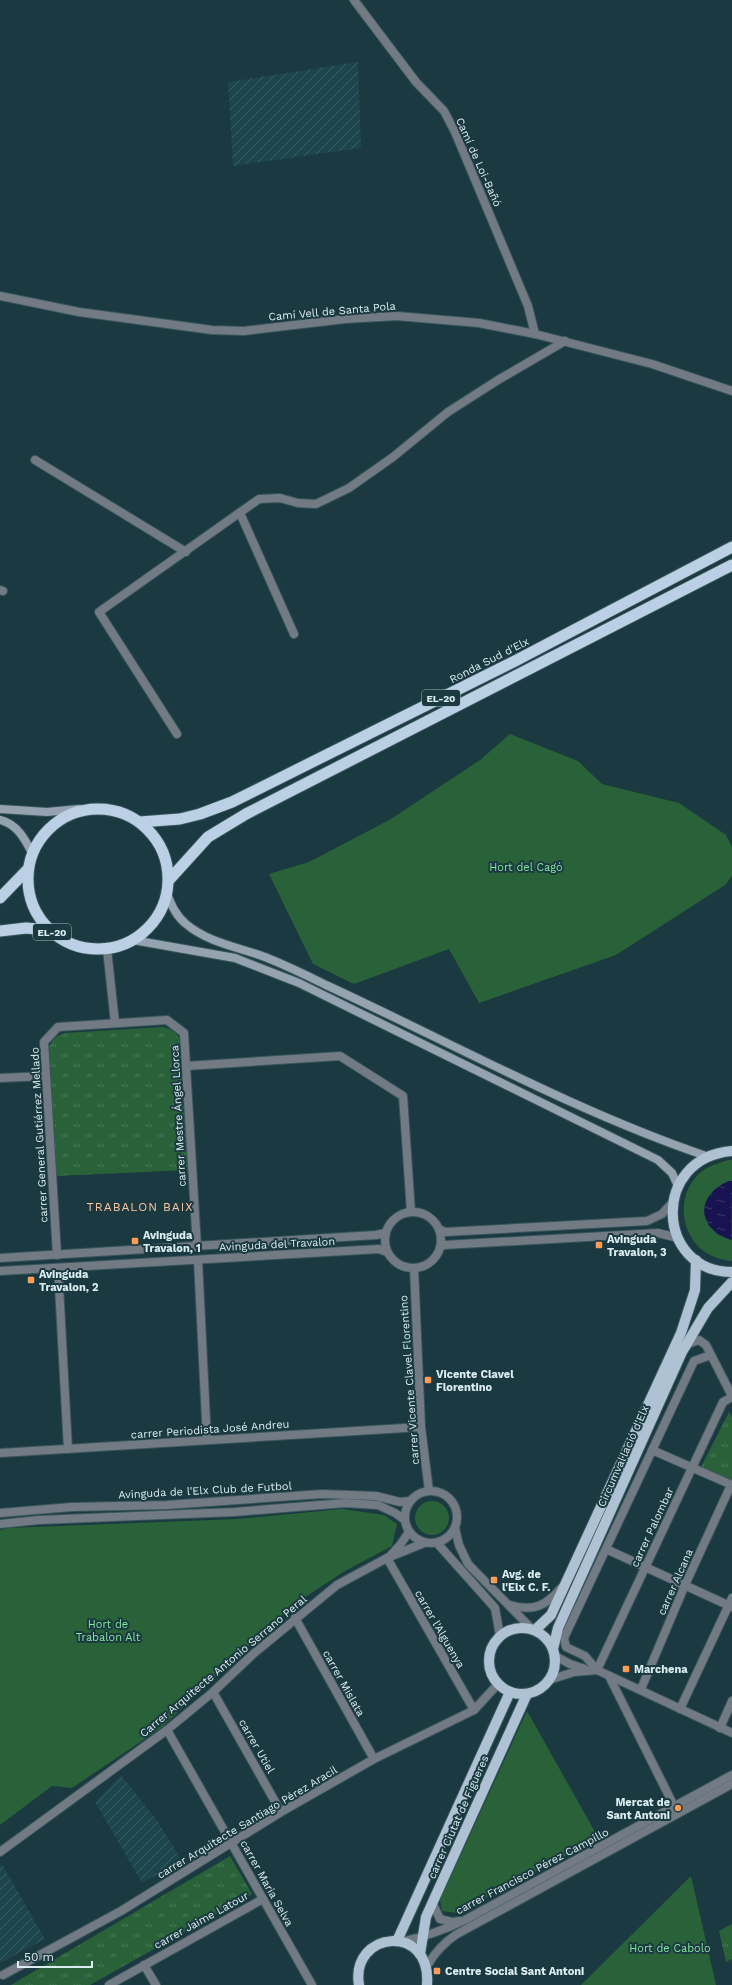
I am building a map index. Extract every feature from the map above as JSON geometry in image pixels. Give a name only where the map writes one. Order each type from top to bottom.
[{"type":"highway","name":"Ronda Sud d'Elx","points":[[140,822],[180,819],[200,814],[232,802],[515,661],[732,547]]},
{"type":"highway","name":"EL-20","points":[[169,880],[208,837],[246,814],[732,565]]},
{"type":"highway","name":"EL-20","points":[[79,809],[104,809],[116,812],[140,822],[156,838],[165,858],[169,880],[167,894],[160,912],[149,928],[133,940],[107,949],[86,949],[66,942],[48,930],[35,912],[28,891],[28,869],[32,853],[40,838],[51,826],[64,816],[79,809]]},
{"type":"highway","name":"EL-20","points":[[0,898],[28,869]]},
{"type":"highway","name":"EL-20","points":[[0,931],[26,928],[48,930]]},
{"type":"main road","points":[[0,809],[47,812],[79,809]]},
{"type":"main road","points":[[0,820],[15,828],[24,837],[32,853]]},
{"type":"main road","points":[[167,894],[175,913],[187,924],[215,942],[264,957],[327,985],[531,1084],[622,1124],[706,1156]]},
{"type":"main road","points":[[133,940],[236,958],[299,983],[658,1160],[672,1173],[678,1186]]},
{"type":"main road","points":[[732,1151],[720,1152],[706,1156],[689,1169],[678,1186],[673,1202],[673,1220],[678,1238],[686,1250],[696,1260],[709,1268],[732,1272]]},
{"type":"main road","name":"Circumval·lació d'Elx","points":[[534,1630],[551,1615],[681,1333],[695,1290],[696,1260]]},
{"type":"main road","name":"Circumval·lació d'Elx","points":[[554,1653],[558,1628],[682,1352],[708,1308],[732,1282]]},
{"type":"main road","points":[[517,1629],[534,1630],[541,1634],[551,1645],[554,1653],[555,1666],[549,1680],[541,1688],[527,1694],[510,1692],[498,1684],[492,1674],[489,1658],[492,1648],[500,1636],[517,1629]]},
{"type":"main road","name":"carrer Ciutat de Figueres","points":[[399,1941],[510,1692]]},
{"type":"main road","name":"carrer Ciutat de Figueres","points":[[420,1954],[421,1938],[426,1917],[432,1902],[527,1694]]},
{"type":"main road","points":[[359,1985],[358,1970],[361,1961],[367,1952],[379,1944],[399,1941],[409,1944],[420,1954],[427,1966],[427,1985]]},
{"type":"street","name":"Camí de Loi-Bañó","points":[[354,0],[416,82],[444,111],[528,306],[536,334]]},
{"type":"street","name":"Camí Vell de Santa Pola","points":[[0,296],[79,312],[212,330],[244,331],[345,319],[397,316],[479,323],[536,334],[652,364],[732,391]]},
{"type":"street","points":[[177,734],[99,612],[260,500],[280,498],[316,504],[349,488],[393,457],[448,412],[498,380],[565,341]]},
{"type":"street","points":[[35,460],[186,552]]},
{"type":"street","points":[[240,514],[294,634]]},
{"type":"street","points":[[107,949],[115,1023]]},
{"type":"street","name":"carrer Mestre Ángel Llorca","points":[[115,1023],[167,1020],[184,1033],[197,1247]]},
{"type":"street","name":"carrer General Gutiérrez Mellado","points":[[57,1255],[44,1042],[58,1027],[115,1023]]},
{"type":"street","points":[[186,1066],[340,1056],[403,1096],[411,1212]]},
{"type":"street","points":[[0,1078],[46,1076]]},
{"type":"street","points":[[439,1229],[441,1238],[440,1246],[435,1258],[428,1263],[414,1268],[405,1267],[396,1263],[387,1252],[385,1244],[386,1233],[396,1218],[411,1212],[420,1213],[430,1218],[439,1229],[445,1232],[647,1221],[662,1214],[673,1202]]},
{"type":"street","name":"Avinguda del Travalon","points":[[0,1258],[197,1247],[376,1235],[386,1233]]},
{"type":"street","points":[[440,1246],[658,1233],[678,1238]]},
{"type":"street","name":"Avinguda del Travalon","points":[[0,1271],[378,1249],[387,1252]]},
{"type":"street","points":[[198,1260],[207,1440]]},
{"type":"street","points":[[58,1268],[68,1449]]},
{"type":"street","name":"carrer Vicente Clavel Florentino","points":[[414,1268],[421,1427],[429,1491]]},
{"type":"street","points":[[682,1352],[690,1343],[699,1340],[706,1345],[732,1396]]},
{"type":"street","points":[[710,1355],[694,1361],[564,1638],[566,1647],[585,1656],[597,1670],[641,1689],[732,1733]]},
{"type":"street","name":"carrer Palombar","points":[[597,1670],[723,1402],[732,1396]]},
{"type":"street","name":"carrer Periodista José Andreu","points":[[0,1453],[421,1427]]},
{"type":"street","points":[[652,1450],[732,1485]]},
{"type":"street","name":"carrer Alcana","points":[[641,1689],[685,1585],[732,1485]]},
{"type":"street","points":[[429,1491],[440,1492],[449,1498],[455,1507],[458,1517],[455,1528],[448,1538],[437,1543],[424,1543],[416,1538],[409,1532],[405,1520],[406,1510],[410,1501],[419,1494],[429,1491]]},
{"type":"street","name":"Avinguda de l'Elx Club de Futbol","points":[[0,1513],[72,1507],[167,1505],[322,1494],[376,1496],[400,1502],[410,1501]]},
{"type":"street","name":"Avinguda de l'Elx Club de Futbol","points":[[0,1524],[39,1520],[234,1512],[345,1503],[378,1505],[395,1512],[405,1520]]},
{"type":"street","points":[[455,1528],[459,1545],[468,1564],[534,1630]]},
{"type":"street","name":"Carrer Arquitecte Antonio Serrano Peral","points":[[387,1558],[400,1545],[409,1532]]},
{"type":"street","name":"Carrer Arquitecte Antonio Serrano Peral","points":[[0,1852],[167,1730],[213,1692],[252,1655],[295,1618],[337,1585],[387,1558],[424,1543]]},
{"type":"street","points":[[437,1543],[496,1608],[500,1636]]},
{"type":"street","points":[[606,1549],[685,1585],[731,1603],[680,1709]]},
{"type":"street","name":"carrer l'Alguenya","points":[[387,1558],[474,1710]]},
{"type":"street","points":[[510,1605],[531,1607],[544,1605],[565,1583]]},
{"type":"street","name":"carrer Mislata","points":[[295,1618],[374,1759]]},
{"type":"street","points":[[554,1653],[570,1664],[587,1670]]},
{"type":"street","points":[[549,1680],[574,1672],[597,1670]]},
{"type":"street","points":[[609,1676],[676,1810]]},
{"type":"street","name":"carrer Arquitecte Santiago Pérez Aracil","points":[[3,1975],[121,1911],[232,1844],[281,1812],[374,1759],[474,1710],[498,1684]]},
{"type":"street","name":"carrer Utiel","points":[[213,1692],[281,1812]]},
{"type":"street","points":[[720,1728],[732,1701]]},
{"type":"street","name":"carrer Maria Selva","points":[[167,1730],[312,1985]]},
{"type":"street","name":"carrer Francisco Pérez Campillo","points":[[427,1966],[432,1956],[442,1944],[457,1934],[676,1810],[732,1775]]},
{"type":"street","name":"carrer Francisco Pérez Campillo","points":[[399,1941],[421,1938],[447,1929],[676,1810],[732,1784]]},
{"type":"street","name":"carrer Jaime Latour","points":[[109,1985],[263,1899]]},
{"type":"street","points":[[432,1902],[440,1919],[452,1922],[465,1920]]},
{"type":"street","points":[[144,1965],[156,1985]]},
{"type":"shaded area","points":[[358,62],[361,148],[233,166],[228,82]]},
{"type":"shaded area","points":[[121,1775],[158,1822],[182,1861],[142,1883],[95,1802]]},
{"type":"shaded area","points":[[2,1864],[45,1939],[0,1963],[0,1865]]},
{"type":"green space","name":"Hort del Cagó","points":[[510,734],[578,761],[602,784],[679,803],[726,835],[732,847],[732,876],[725,885],[616,955],[479,1003],[449,949],[354,984],[313,964],[269,874],[309,862],[391,819],[480,760]]},
{"type":"green space","points":[[162,1027],[175,1032],[182,1044],[189,1170],[56,1176],[49,1047],[52,1042],[57,1036],[65,1033]]},
{"type":"green space","points":[[732,1160],[732,1181],[729,1181],[708,1225],[718,1235],[732,1240],[732,1261],[712,1256],[702,1250],[694,1242],[688,1232],[684,1209],[685,1198],[689,1187],[696,1177],[706,1168]]},
{"type":"green space","points":[[729,1412],[732,1417],[732,1481],[701,1467]]},
{"type":"green space","points":[[429,1501],[435,1501],[439,1502],[446,1508],[449,1518],[448,1525],[442,1532],[435,1535],[429,1535],[425,1534],[418,1528],[415,1521],[415,1515],[416,1511],[422,1504]]},
{"type":"green space","name":"Hort de Trabalon Alt","points":[[342,1509],[384,1515],[397,1524],[392,1546],[345,1571],[293,1605],[161,1728],[72,1788],[52,1786],[0,1825],[0,1530],[8,1528],[237,1519]]},
{"type":"green space","points":[[527,1711],[599,1839],[456,1913],[442,1911],[440,1900]]},
{"type":"green space","points":[[230,1856],[252,1894],[90,1985],[11,1985]]},
{"type":"green space","name":"Hort de Cabolo","points":[[691,1876],[716,1985],[581,1985]]},
{"type":"green space","points":[[732,1924],[732,1959],[726,1962],[719,1931]]},
{"type":"water","points":[[732,1181],[731,1240],[719,1235],[711,1228],[706,1220],[704,1211],[705,1203],[710,1194],[718,1187]]},
{"type":"place","name":"Avinguda Travalon, 1","points":[[135,1241]]},
{"type":"place","name":"Avinguda Travalon, 3","points":[[599,1245]]},
{"type":"place","name":"Avinguda Travalon, 2","points":[[31,1280]]},
{"type":"place","name":"Vicente Clavel Florentino","points":[[428,1380]]},
{"type":"place","name":"Avg. de l'Elx C. F.","points":[[494,1580]]},
{"type":"place","name":"Marchena","points":[[626,1669]]},
{"type":"place","name":"Mercat de Sant Antoni","points":[[678,1808]]},
{"type":"place","name":"Centre Social Sant Antoni","points":[[437,1971]]},
{"type":"district","name":"TRABALON BAIX","points":[[140,1207]]}]
